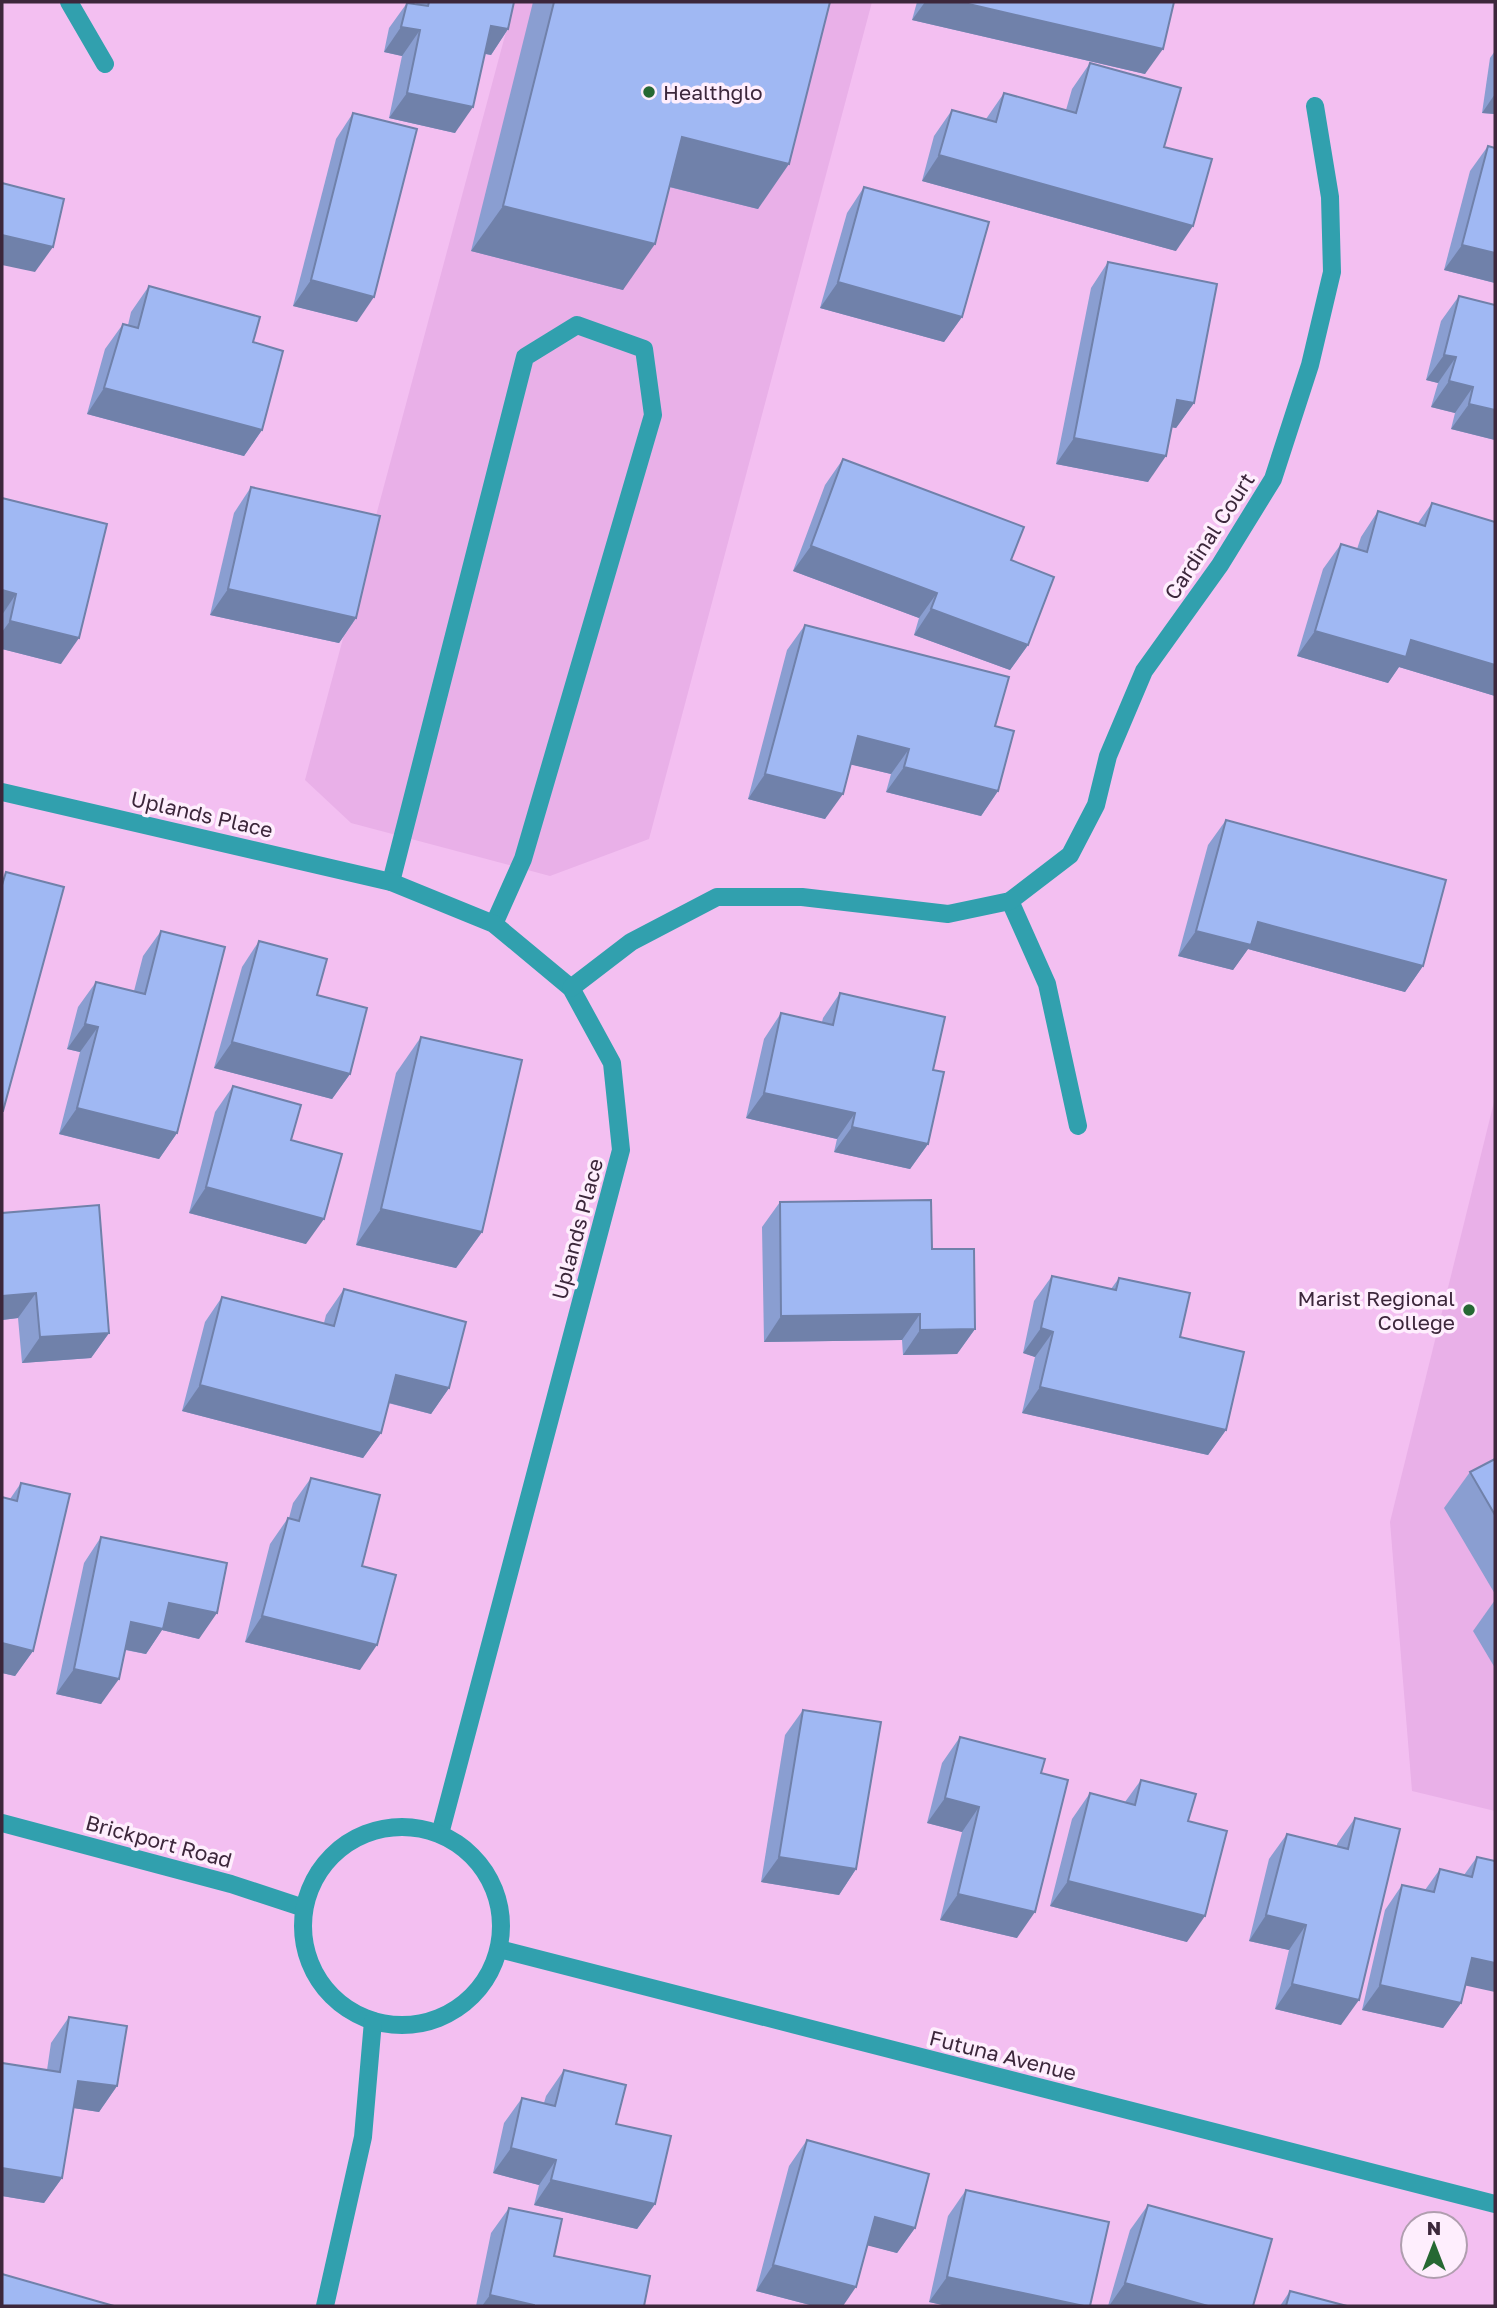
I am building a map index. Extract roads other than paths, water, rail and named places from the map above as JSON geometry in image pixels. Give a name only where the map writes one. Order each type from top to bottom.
[{"type":"street","points":[[69,2],[105,64]]},
{"type":"street","name":"Cardinal Court","points":[[571,988],[631,943],[717,897],[802,897],[948,914],[1010,901],[1070,855],[1096,805],[1108,756],[1144,671],[1220,565],[1273,479],[1310,366],[1332,272],[1330,197],[1315,106]]},
{"type":"street","points":[[391,882],[525,357],[577,325],[643,349],[653,415],[523,859],[494,924]]},
{"type":"street","name":"Uplands Place","points":[[2,792],[391,882],[494,924],[571,988],[612,1063],[621,1150],[440,1834]]},
{"type":"street","points":[[1010,901],[1047,984],[1078,1126]]},
{"type":"street","name":"Brickport Road","points":[[2,1823],[232,1884],[304,1908]]},
{"type":"street","points":[[411,1827],[440,1834],[464,1849],[483,1870],[496,1895],[502,1922],[499,1949],[486,1979],[464,2003],[437,2020],[405,2026],[373,2021],[346,2009],[325,1990],[314,1973],[302,1937],[304,1908],[313,1880],[325,1864],[355,1839],[382,1828],[411,1827]]},
{"type":"street","name":"Futuna Avenue","points":[[499,1949],[1495,2204]]},
{"type":"street","points":[[324,2306],[363,2137],[373,2021]]},
{"type":"place","name":"Healthglo","points":[[649,92]]},
{"type":"place","name":"Marist Regional College","points":[[1469,1310]]}]
